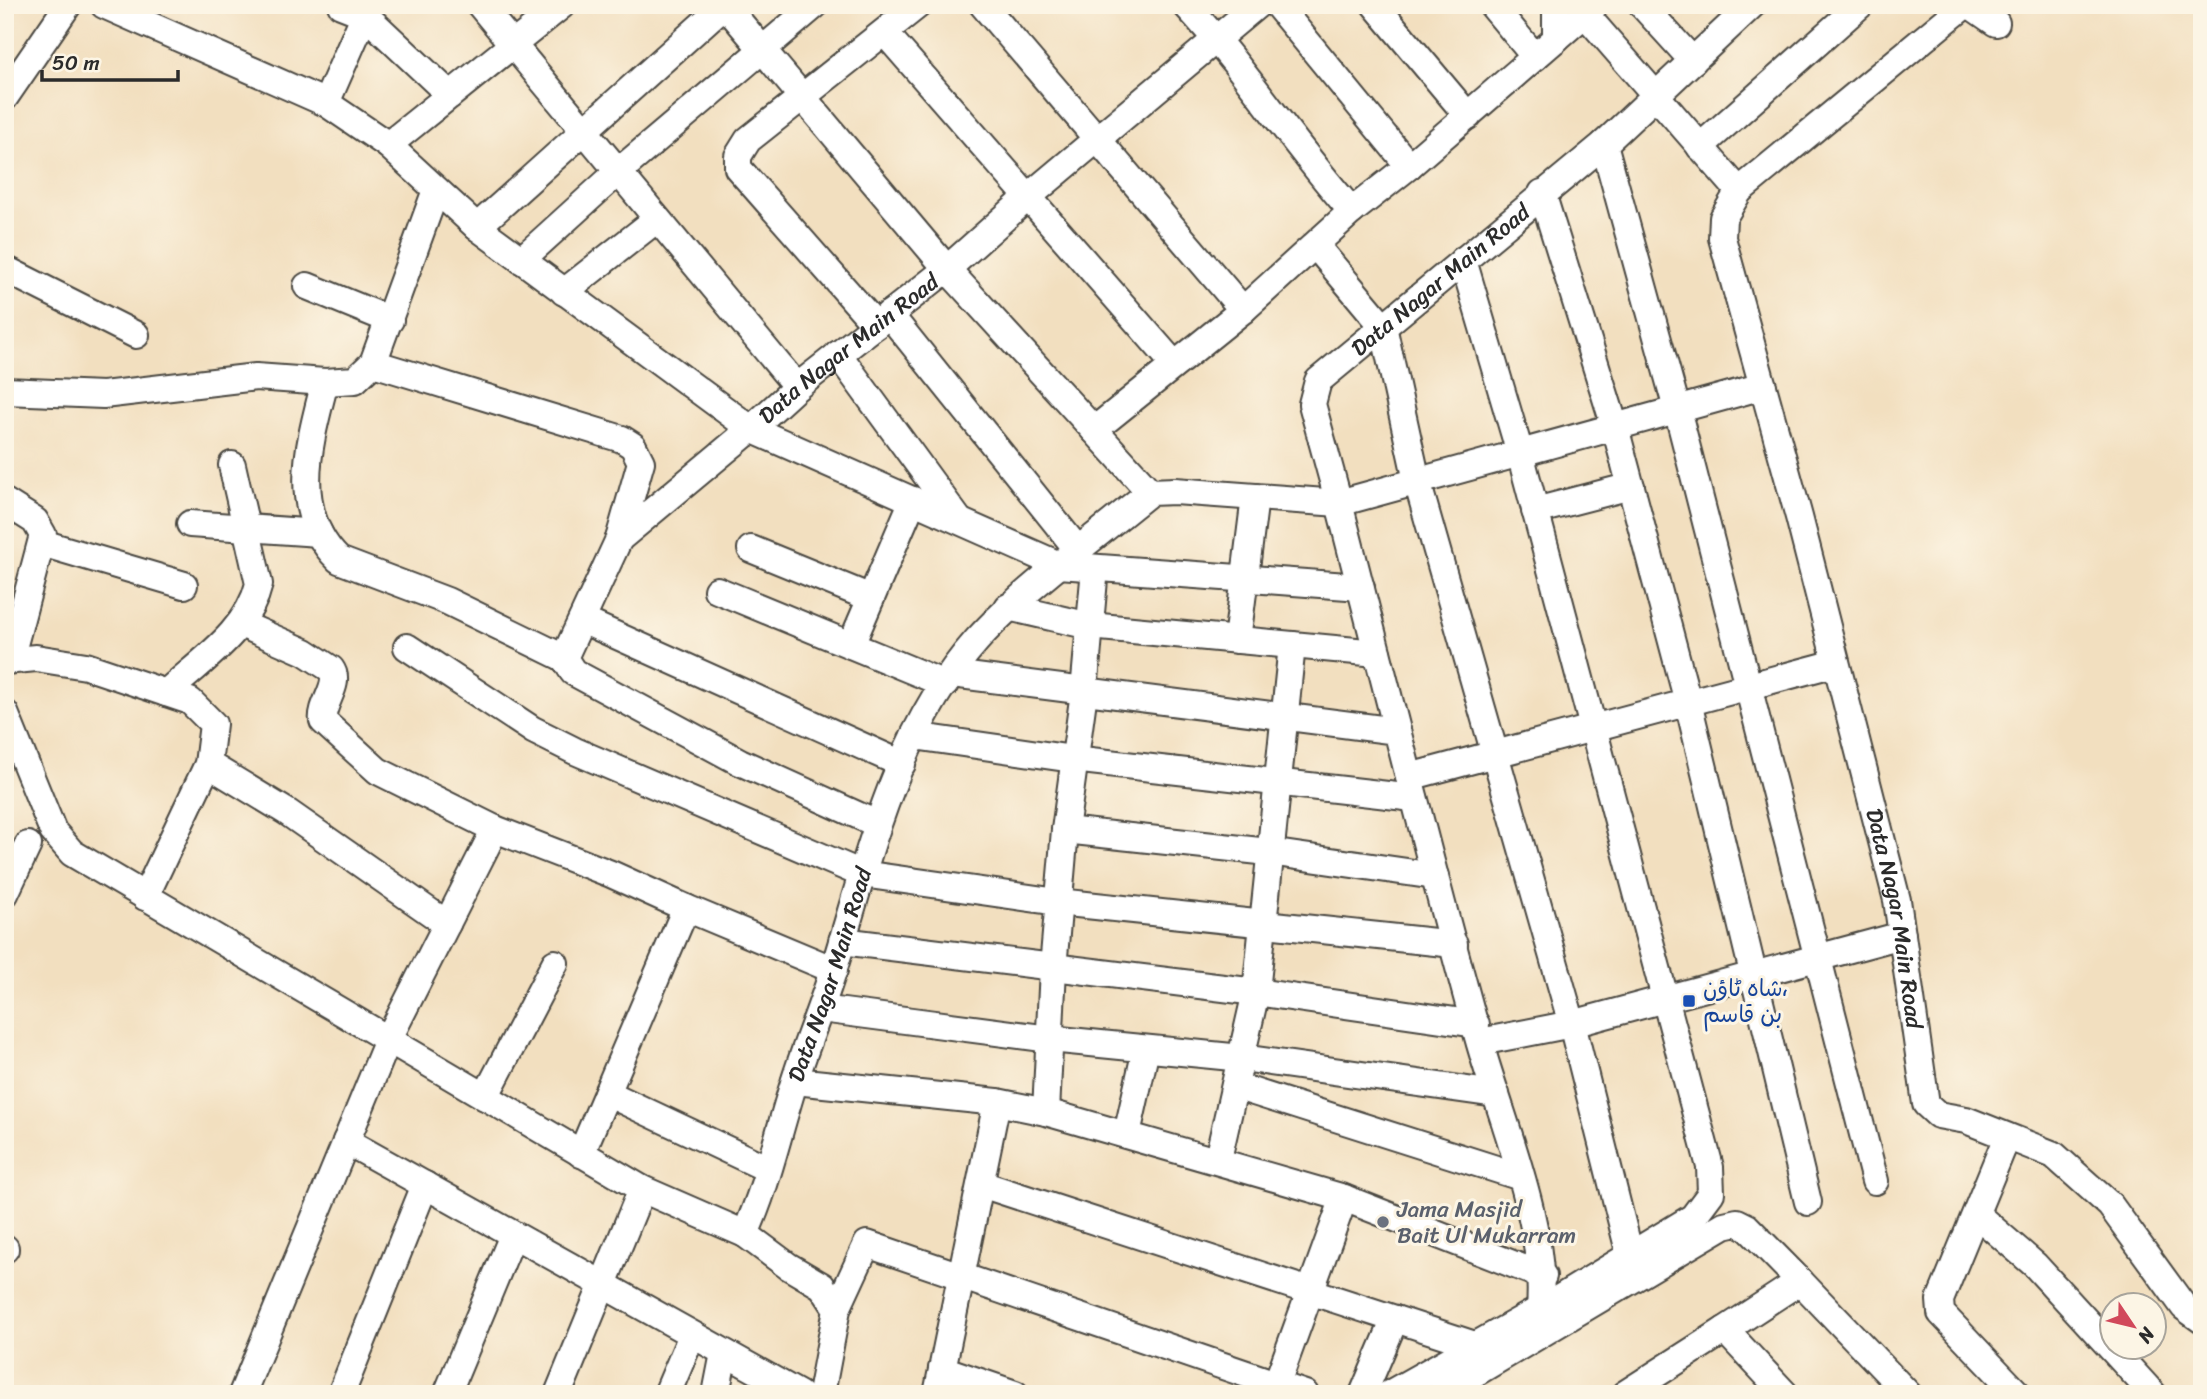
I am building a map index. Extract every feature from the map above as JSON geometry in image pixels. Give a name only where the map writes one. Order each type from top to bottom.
[{"type":"street","points":[[5,97],[68,5]]},
{"type":"street","points":[[103,5],[326,103],[388,145],[477,227],[521,261],[751,429],[619,539]]},
{"type":"street","points":[[480,5],[797,387]]},
{"type":"street","points":[[388,145],[562,5]]},
{"type":"street","points":[[477,227],[725,5],[947,269],[1150,492],[1339,503],[1763,386]]},
{"type":"street","points":[[521,261],[618,172],[815,5]]},
{"type":"street","points":[[918,5],[748,140],[738,156],[738,168],[883,320],[1077,561],[1090,626],[1065,830],[1053,968],[1046,1112]]},
{"type":"street","points":[[983,5],[1096,141],[1243,310]]},
{"type":"street","points":[[1186,5],[1217,38],[1323,178],[1352,211]]},
{"type":"street","name":"Data Nagar Main Road","points":[[1257,5],[1028,197],[947,269],[797,387],[751,429],[960,521],[1077,561],[1245,579],[1360,587]]},
{"type":"street","points":[[1277,5],[1409,166]]},
{"type":"street","points":[[1375,5],[1468,116]]},
{"type":"street","points":[[1492,5],[1535,58]]},
{"type":"street","points":[[1556,5],[1556,39]]},
{"type":"street","points":[[1642,5],[1693,61]]},
{"type":"street","points":[[1700,146],[1860,5]]},
{"type":"street","points":[[1094,429],[1243,310],[1352,211],[1409,166],[1590,10],[1656,96],[1739,191],[1967,5],[1996,23]]},
{"type":"street","points":[[326,103],[358,8],[450,95]]},
{"type":"street","name":"Data Nagar Main Road","points":[[1540,1308],[1543,1276],[1521,1177],[1478,1033],[1312,404],[1318,381],[1328,370],[1604,144],[1693,61],[1740,9]]},
{"type":"street","points":[[885,33],[1174,364]]},
{"type":"street","points":[[1604,144],[1677,410],[1815,958],[1875,1181]]},
{"type":"street","points":[[5,391],[103,395],[256,377],[325,382],[355,380],[373,363],[436,190]]},
{"type":"street","name":"Data Nagar Main Road","points":[[1739,191],[1723,218],[1722,238],[1836,663],[1896,900],[1926,1104],[1938,1115],[1966,1121],[2054,1156],[2110,1205],[2183,1307],[2202,1320]]},
{"type":"street","points":[[1542,193],[1615,427],[1688,702],[1808,1202]]},
{"type":"street","points":[[564,292],[657,219]]},
{"type":"street","points":[[1316,246],[1383,326],[1417,481],[1497,753],[1572,1024],[1630,1255]]},
{"type":"street","points":[[1390,1394],[1693,1217],[1711,1192],[1710,1167],[1666,999],[1591,728],[1520,453],[1462,260]]},
{"type":"street","points":[[5,269],[136,335]]},
{"type":"street","points":[[307,286],[390,320]]},
{"type":"street","points":[[838,354],[960,521]]},
{"type":"street","points":[[373,363],[609,435],[634,446],[641,462],[619,539],[564,658]]},
{"type":"street","points":[[325,382],[306,455],[306,476],[319,533],[328,550],[339,560],[447,601],[564,658],[573,672],[584,681],[740,762],[877,824]]},
{"type":"street","points":[[166,693],[241,624],[253,605],[259,584],[232,465]]},
{"type":"street","points":[[1535,511],[1631,486]]},
{"type":"street","name":"Data Nagar Main Road","points":[[745,1234],[756,1211],[795,1081],[834,970],[877,824],[914,736],[975,642],[1008,607],[1077,561],[1150,492]]},
{"type":"street","points":[[1237,640],[1255,497]]},
{"type":"street","points":[[851,645],[913,500]]},
{"type":"street","points":[[5,502],[41,527],[42,543],[8,661],[36,658],[86,666],[190,701],[213,724],[208,764],[145,897]]},
{"type":"street","points":[[190,524],[319,533]]},
{"type":"street","points":[[42,543],[184,585]]},
{"type":"street","points":[[751,549],[871,598]]},
{"type":"street","points":[[717,590],[851,645],[949,679],[1084,692],[1397,731]]},
{"type":"street","points":[[1008,607],[1090,626],[1377,653]]},
{"type":"street","points":[[582,620],[902,764]]},
{"type":"street","points":[[241,624],[305,652],[331,668],[335,681],[321,713],[323,721],[378,771],[495,829],[611,874],[834,970]]},
{"type":"street","points":[[1218,1159],[1256,992],[1292,645]]},
{"type":"street","points":[[407,647],[533,730],[575,751],[862,874],[1059,902],[1454,944]]},
{"type":"street","points":[[914,736],[1073,759],[1276,782],[1412,787],[1497,753],[1836,663]]},
{"type":"street","points":[[5,713],[53,831],[72,853],[642,1189],[745,1234],[788,1266],[822,1286],[837,1309]]},
{"type":"street","points":[[208,764],[287,812],[447,924]]},
{"type":"street","points":[[242,1394],[388,1040],[495,829]]},
{"type":"street","points":[[1065,830],[1269,852],[1436,876]]},
{"type":"street","points":[[5,894],[17,844],[53,831]]},
{"type":"street","points":[[581,1154],[685,908]]},
{"type":"street","points":[[842,941],[1256,992],[1478,1033],[1572,1024],[1902,935]]},
{"type":"street","points":[[485,1097],[555,962]]},
{"type":"street","points":[[821,1009],[1050,1039],[1242,1058],[1496,1094]]},
{"type":"street","points":[[1127,1134],[1146,1049]]},
{"type":"street","points":[[795,1081],[997,1102],[1046,1112],[1218,1159],[1344,1198],[1543,1276]]},
{"type":"street","points":[[1235,1086],[1521,1177]]},
{"type":"street","points":[[607,1093],[768,1169]]},
{"type":"street","points":[[997,1102],[940,1382],[1014,1394]]},
{"type":"street","points":[[2007,1137],[1940,1300],[1941,1313],[2018,1394]]},
{"type":"street","points":[[346,1141],[799,1394]]},
{"type":"street","points":[[981,1184],[1475,1345]]},
{"type":"street","points":[[341,1394],[425,1185]]},
{"type":"street","points":[[558,1394],[642,1189]]},
{"type":"street","points":[[1275,1389],[1344,1198]]},
{"type":"street","points":[[1976,1214],[2035,1265],[2153,1394]]},
{"type":"street","points":[[1440,1394],[1731,1222],[1747,1227],[1908,1394]]},
{"type":"street","points":[[447,1394],[513,1235]]},
{"type":"street","points":[[821,1394],[837,1309],[867,1244],[1275,1389],[1305,1394]]},
{"type":"street","points":[[1625,1394],[1800,1281]]},
{"type":"street","points":[[1363,1394],[1395,1320]]},
{"type":"street","points":[[1725,1330],[1785,1394]]},
{"type":"street","points":[[667,1394],[692,1335]]},
{"type":"street","points":[[716,1394],[724,1353]]},
{"type":"place","name":"شاہ ٹاؤن، بن قاسم","points":[[1689,1001]]},
{"type":"place","name":"Jama Masjid Bait Ul Mukarram","points":[[1383,1222]]}]
